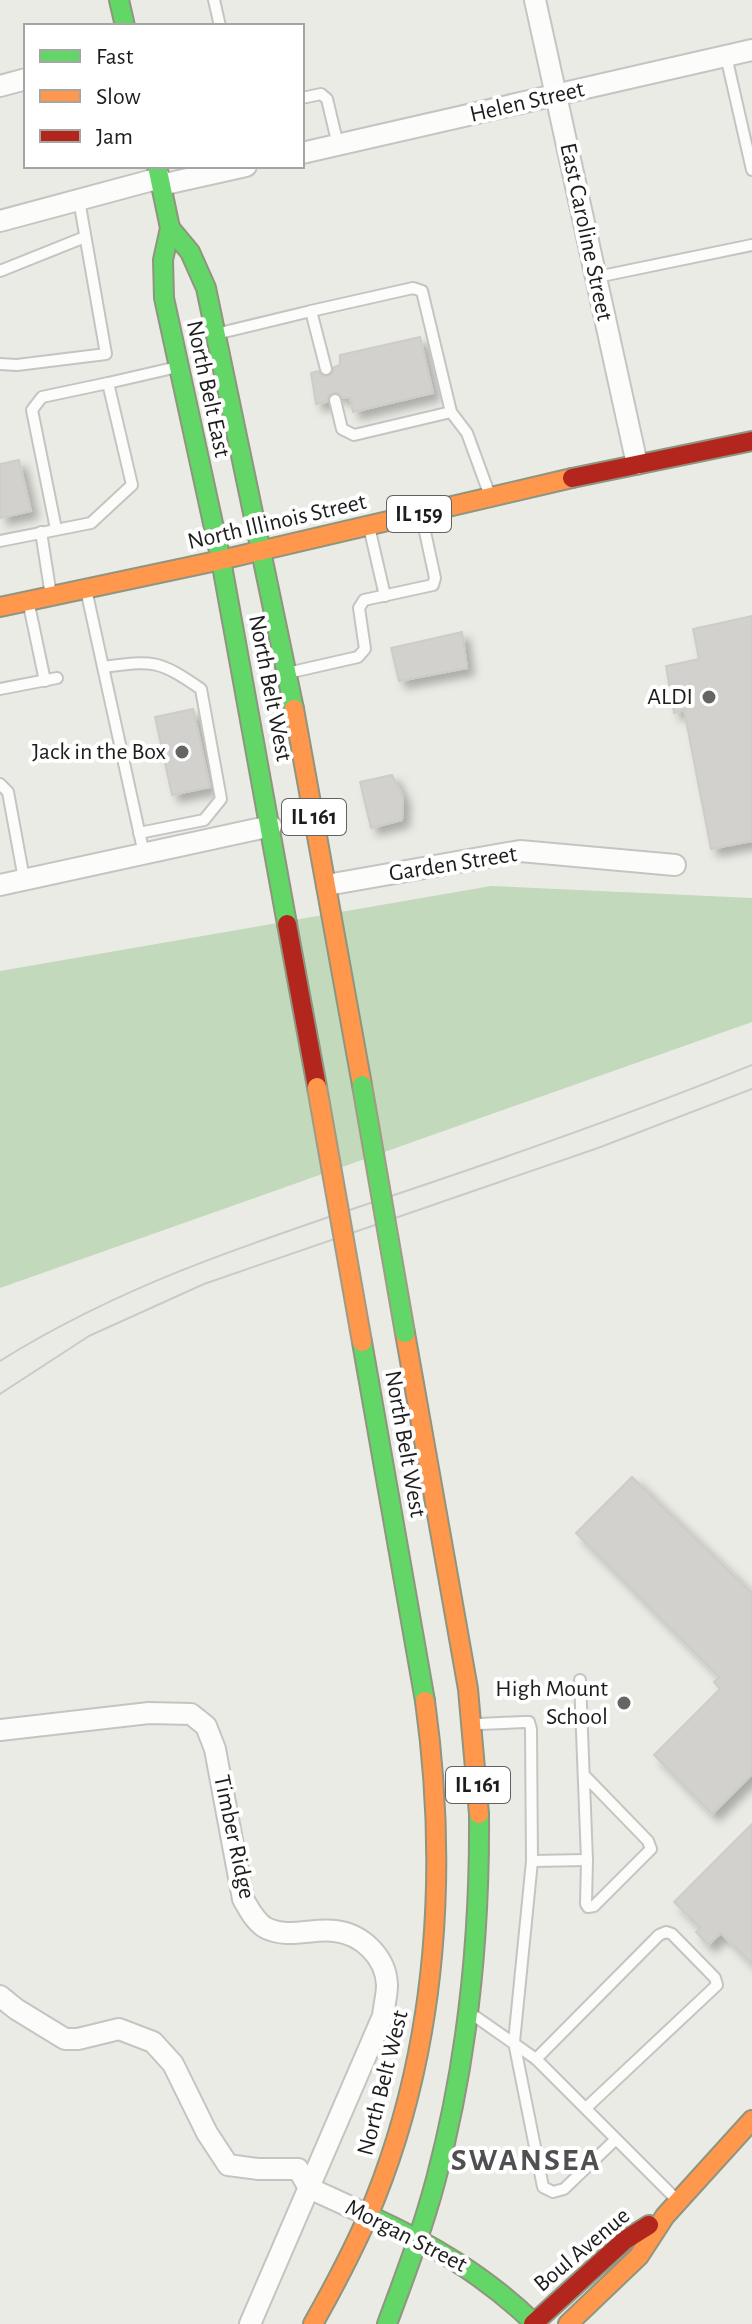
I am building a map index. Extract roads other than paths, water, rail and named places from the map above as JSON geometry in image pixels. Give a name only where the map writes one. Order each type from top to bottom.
[{"type":"main road","points":[[119,0],[125,24]]},
{"type":"main road","name":"North Belt East","points":[[159,177],[170,228],[163,260],[164,298],[221,560]]},
{"type":"main road","name":"North Belt East","points":[[170,228],[190,252],[206,288],[262,551]]},
{"type":"main road","name":"North Illinois Street","points":[[0,607],[752,441]]},
{"type":"main road","name":"North Belt West","points":[[262,551],[327,885],[473,1724],[480,1846],[478,1936],[470,2014],[448,2134],[419,2237],[387,2324]]},
{"type":"main road","name":"North Belt West","points":[[221,560],[420,1663],[434,1783],[433,1954],[419,2050],[385,2175],[343,2273],[313,2324]]},
{"type":"main road","name":"Boul Avenue","points":[[568,2324],[639,2256],[665,2216],[752,2120]]},
{"type":"main road","name":"Morgan Street","points":[[368,2215],[419,2237],[473,2270],[505,2294],[534,2324]]},
{"type":"main road","name":"Boul Avenue","points":[[534,2324],[625,2240],[665,2216]]},
{"type":"street","name":"East Caroline Street","points":[[535,0],[637,464]]},
{"type":"street","name":"Helen Street","points":[[304,153],[752,50]]},
{"type":"street","points":[[0,86],[24,80]]},
{"type":"street","points":[[0,221],[159,177],[230,168]]},
{"type":"street","points":[[0,885],[142,843],[271,826]]},
{"type":"street","name":"Garden Street","points":[[327,885],[520,851],[675,865]]},
{"type":"street","name":"Timber Ridge","points":[[0,1730],[149,1713],[191,1714],[206,1726],[215,1749],[243,1899],[253,1916],[265,1927],[285,1933],[335,1931],[360,1938],[378,1955],[387,1983],[383,2016],[250,2324]]},
{"type":"street","points":[[0,1996],[65,2039],[119,2029],[153,2042],[173,2064],[207,2133],[228,2165],[298,2169],[309,2188]]},
{"type":"street","name":"Morgan Street","points":[[309,2188],[368,2215]]},
{"type":"lane","points":[[214,0],[220,24]]},
{"type":"lane","points":[[726,56],[752,170]]},
{"type":"lane","points":[[304,98],[321,94],[327,99],[338,145]]},
{"type":"lane","points":[[0,364],[17,365],[106,354],[79,200]]},
{"type":"lane","points":[[0,271],[85,237]]},
{"type":"lane","points":[[597,277],[752,245]]},
{"type":"lane","points":[[216,335],[413,288],[422,291],[451,412],[467,433],[491,498]]},
{"type":"lane","points":[[311,311],[326,369]]},
{"type":"lane","points":[[56,529],[32,410],[42,397],[179,366]]},
{"type":"lane","points":[[0,541],[91,523],[132,485],[108,383]]},
{"type":"lane","points":[[335,400],[342,429],[354,435],[451,412]]},
{"type":"lane","points":[[286,673],[358,657],[365,649],[359,608],[364,600],[433,585],[435,578],[421,514]]},
{"type":"lane","points":[[369,526],[385,596]]},
{"type":"lane","points":[[41,532],[51,596]]},
{"type":"lane","points":[[86,588],[103,667],[142,843],[204,820],[221,799],[201,689],[175,671],[145,661],[103,667]]},
{"type":"lane","points":[[28,601],[45,681]]},
{"type":"lane","points":[[0,689],[57,678]]},
{"type":"lane","points":[[0,784],[8,792],[24,879]]},
{"type":"lane","points":[[580,1680],[588,1907],[594,1906],[651,1849],[648,1841],[584,1775]]},
{"type":"lane","points":[[473,1724],[529,1722],[532,1861],[514,2042],[543,2187],[553,2192],[564,2189],[615,2140]]},
{"type":"lane","points":[[532,1861],[587,1860]]},
{"type":"lane","points":[[536,2059],[659,1935],[666,1932],[672,1934],[715,1978],[717,1985],[586,2108]]},
{"type":"lane","points":[[470,2014],[536,2059],[678,2201]]},
{"type":"tram line","points":[[0,1361],[97,1307],[198,1264],[580,1131],[752,1065]]},
{"type":"tram line","points":[[0,1394],[89,1336],[204,1284],[598,1148],[752,1089]]},
{"type":"place","name":"ALDI","points":[[709,697]]},
{"type":"place","name":"Jack in the Box","points":[[182,752]]},
{"type":"place","name":"High Mount School","points":[[624,1703]]},
{"type":"district","name":"SWANSEA","points":[[526,2160]]}]
